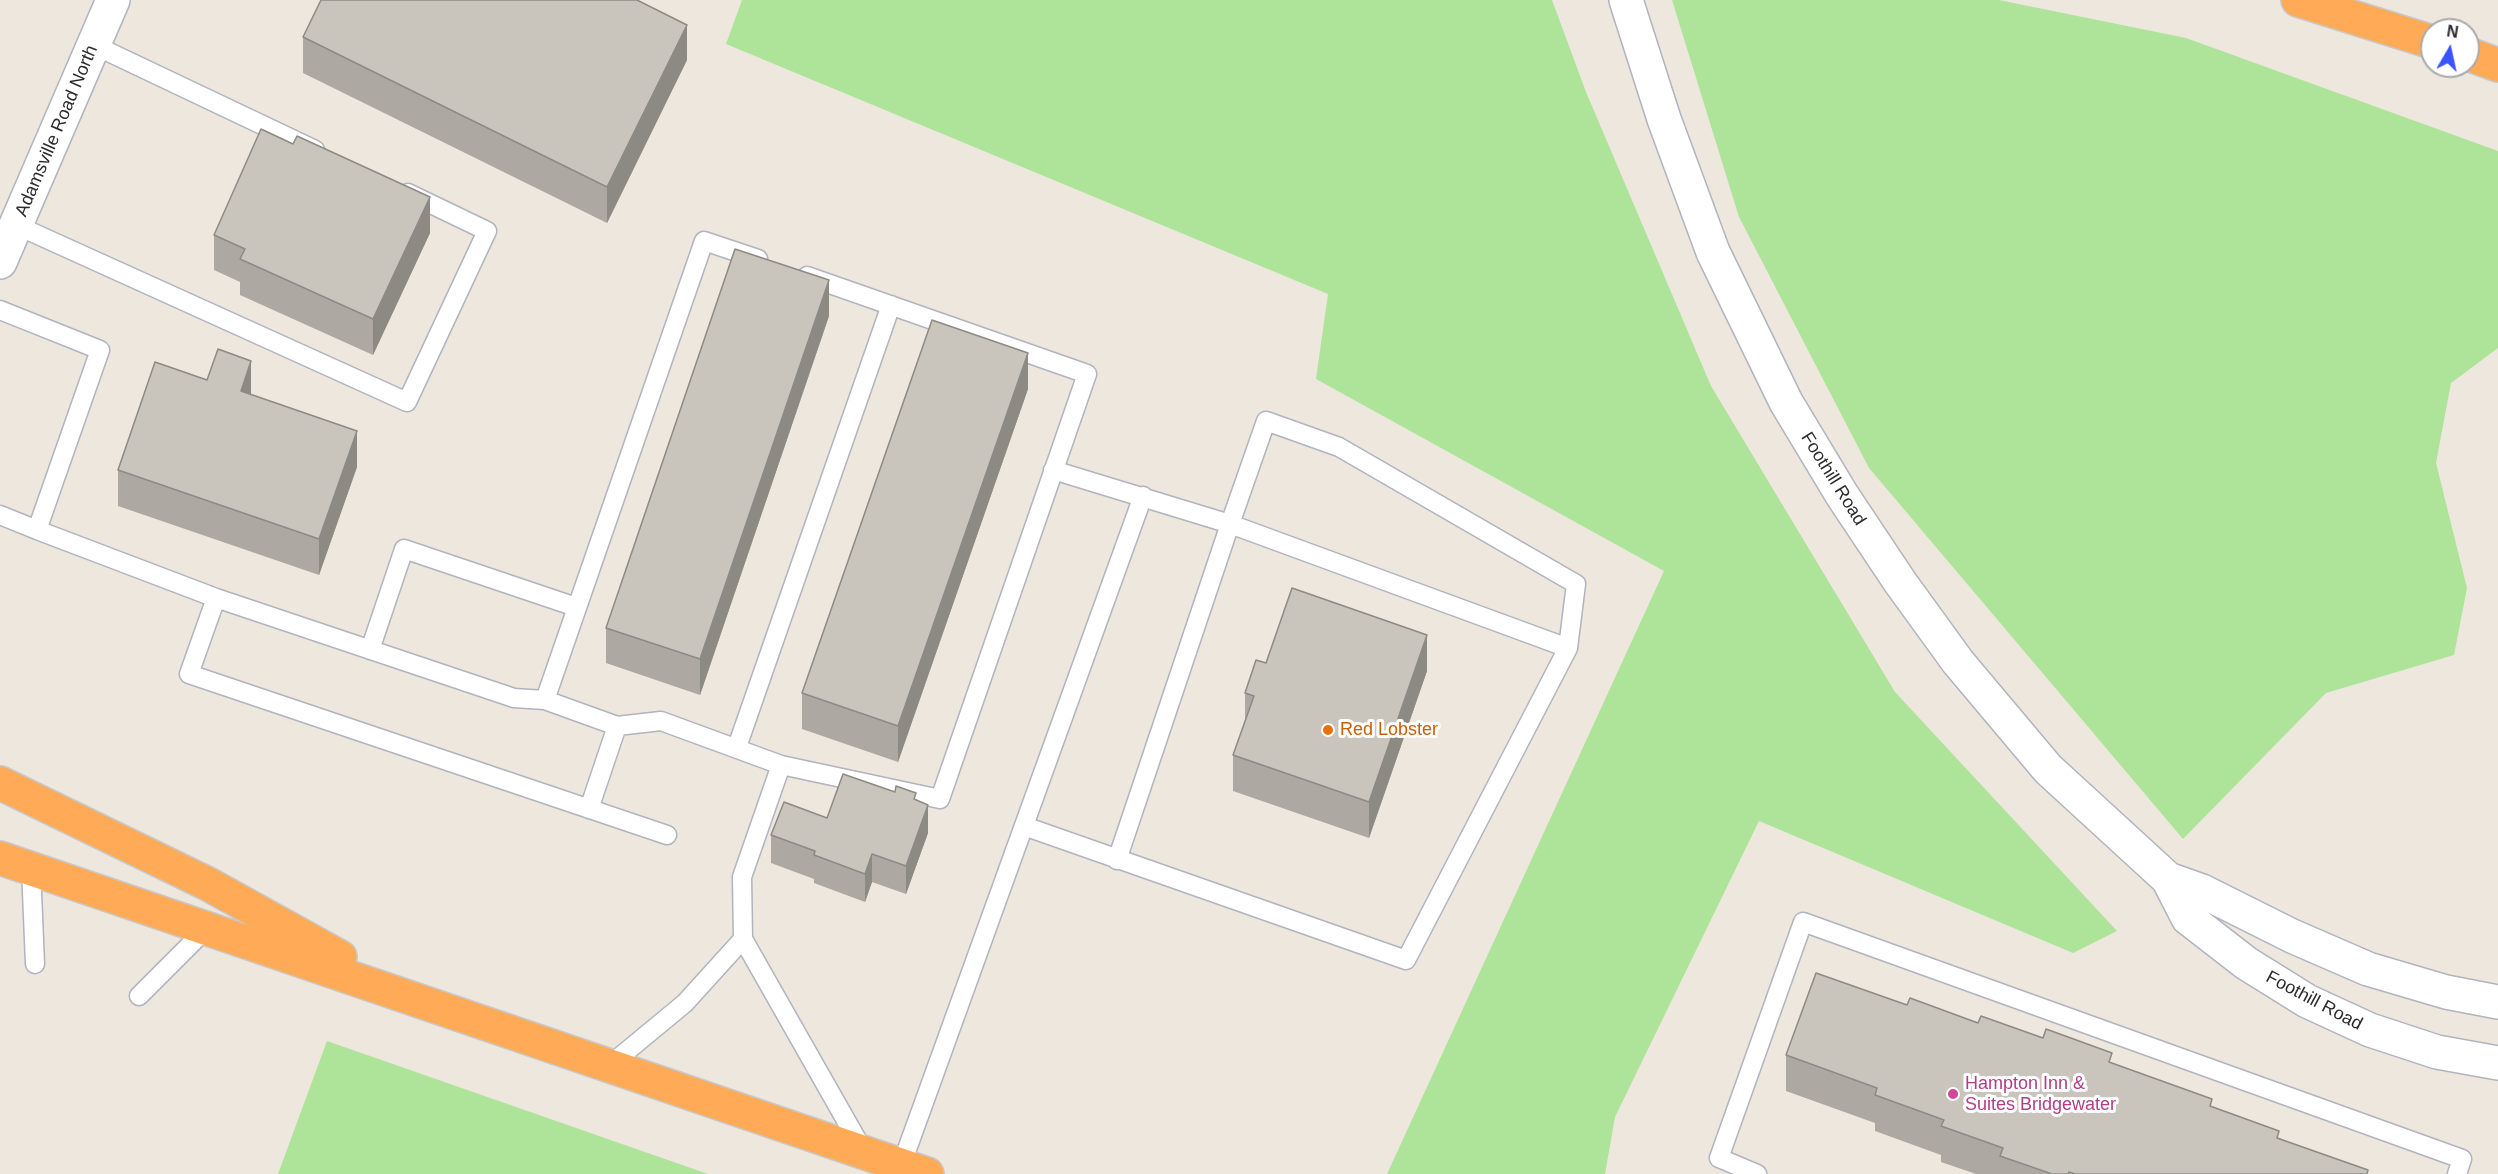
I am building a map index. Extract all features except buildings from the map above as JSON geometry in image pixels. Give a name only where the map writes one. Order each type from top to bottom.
[{"type":"highway","points":[[2298,0],[2420,38]]},
{"type":"highway","points":[[2480,58],[2498,65]]},
{"type":"highway","points":[[0,783],[208,884],[419,1001]]},
{"type":"highway","points":[[0,858],[914,1170]]},
{"type":"street","name":"Adamsville Road North","points":[[0,262],[113,0]]},
{"type":"street","name":"Foothill Road","points":[[1626,0],[1664,119],[1713,252],[1786,402],[1842,495],[1900,582],[1958,662],[2048,769],[2168,879],[2188,918],[2246,963],[2307,1001],[2370,1030],[2437,1052],[2498,1064]]},
{"type":"street","name":"Foothill Road","points":[[2168,879],[2202,891],[2292,936],[2368,969],[2446,992],[2498,1002]]},
{"type":"lane","points":[[94,45],[328,156]]},
{"type":"lane","points":[[16,225],[407,402],[487,231],[392,186]]},
{"type":"lane","points":[[545,700],[704,241],[770,264]]},
{"type":"lane","points":[[0,515],[216,598],[514,698],[545,700],[617,726],[661,721],[781,765],[940,799],[1087,374],[792,271]]},
{"type":"lane","points":[[737,747],[891,305]]},
{"type":"lane","points":[[0,310],[100,350],[37,530]]},
{"type":"lane","points":[[1024,826],[1117,860],[1406,960],[1568,648],[1576,585],[1339,447],[1266,421],[1117,860]]},
{"type":"lane","points":[[1053,470],[1230,524],[1568,648]]},
{"type":"lane","points":[[914,1170],[1024,826],[1143,496]]},
{"type":"lane","points":[[370,650],[405,549],[576,608]]},
{"type":"lane","points":[[216,598],[189,674],[667,835]]},
{"type":"lane","points":[[589,809],[617,726]]},
{"type":"lane","points":[[781,765],[742,877],[743,939],[865,1154]]},
{"type":"lane","points":[[31,868],[35,964]]},
{"type":"lane","points":[[1757,1174],[1716,1166],[1803,922],[2462,1159],[2457,1174]]},
{"type":"lane","points":[[139,996],[207,928]]},
{"type":"lane","points":[[610,1065],[684,1003],[743,939]]},
{"type":"green space","points":[[742,0],[1552,0],[1586,92],[1711,386],[1895,692],[2117,931],[2073,953],[1759,821],[1615,1117],[1605,1174],[1387,1174],[1664,571],[1316,379],[1328,294],[726,44]]},
{"type":"green space","points":[[1672,0],[1999,0],[2186,38],[2498,151],[2498,348],[2451,383],[2436,463],[2467,588],[2454,655],[2326,693],[2183,839],[1869,468],[1739,217]]},
{"type":"green space","points":[[327,1041],[708,1174],[278,1174]]},
{"type":"place","name":"Red Lobster","points":[[1328,730]]},
{"type":"place","name":"Hampton Inn & Suites Bridgewater","points":[[1953,1094]]}]
